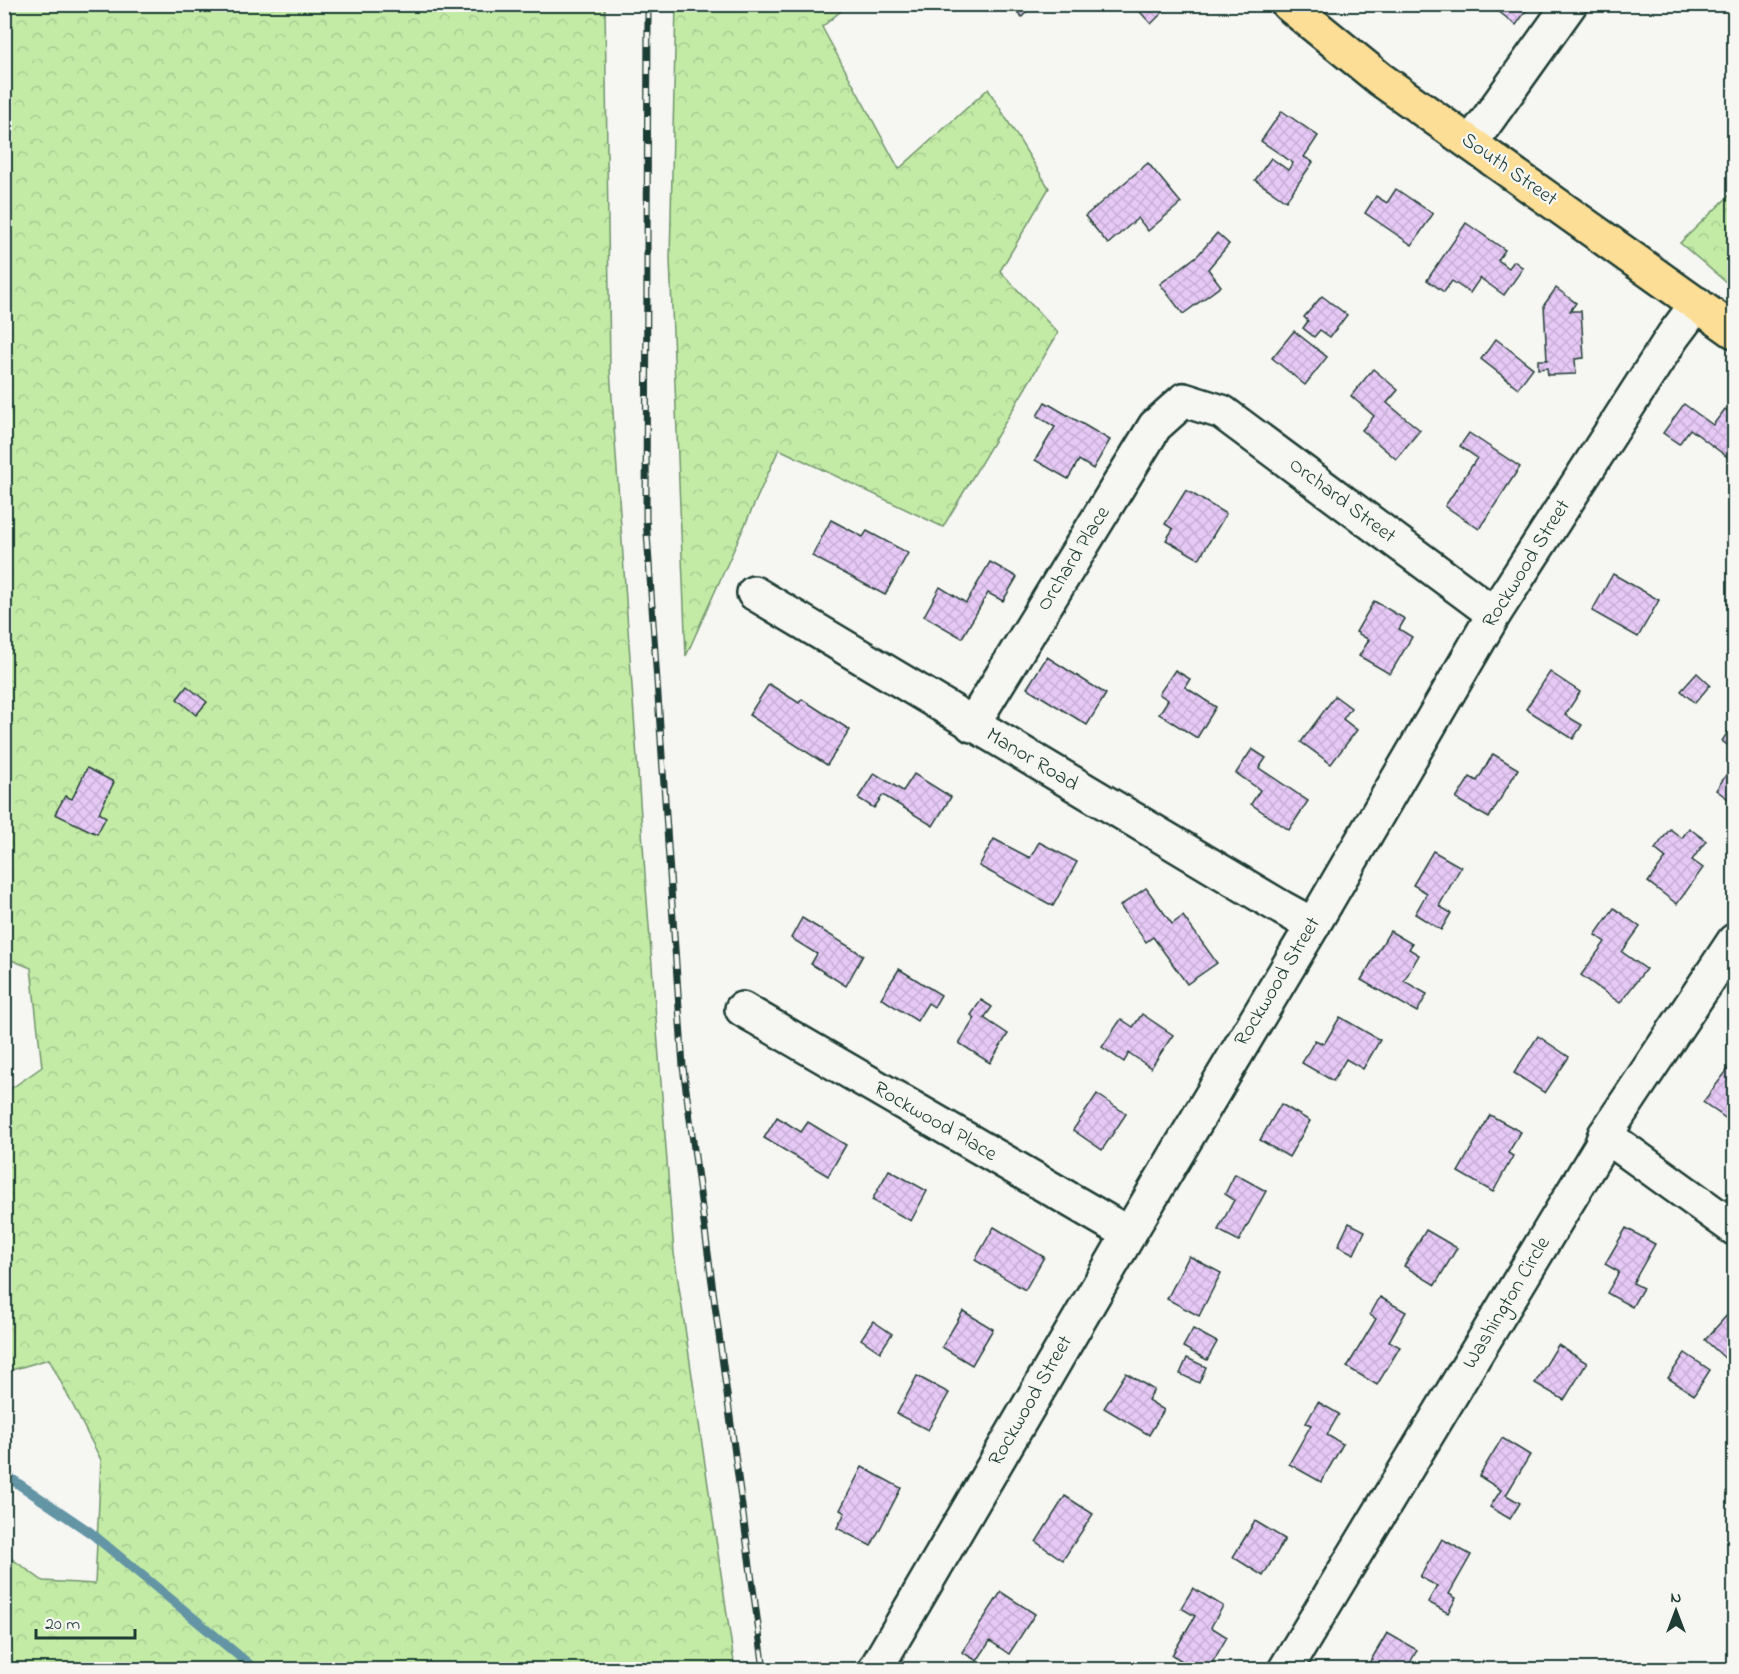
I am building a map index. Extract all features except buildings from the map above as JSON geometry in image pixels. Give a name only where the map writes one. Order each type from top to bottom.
[{"type":"main road","name":"South Street","points":[[1288,4],[1380,79],[1734,331]]},
{"type":"street","points":[[1471,144],[1570,4]]},
{"type":"street","name":"Rockwood Street","points":[[875,1670],[1128,1234],[1494,614],[1696,304]]},
{"type":"street","name":"Orchard Street","points":[[1184,400],[1222,412],[1494,614]]},
{"type":"street","name":"Orchard Place","points":[[972,725],[1155,426],[1184,400]]},
{"type":"street","name":"Manor Road","points":[[754,593],[972,725],[1312,925]]},
{"type":"street","name":"Washington Circle","points":[[1285,1670],[1601,1146],[1605,1135],[1734,941]]},
{"type":"street","name":"Rockwood Place","points":[[742,1009],[1128,1234]]},
{"type":"street","points":[[1605,1135],[1734,1228]]},
{"type":"green space","points":[[5,5],[605,5],[610,369],[674,1253],[735,1669],[5,1669],[5,1554],[43,1581],[95,1584],[101,1460],[49,1359],[5,1372],[5,1093],[42,1067],[31,968],[4,957]]},
{"type":"green space","points":[[676,5],[848,5],[822,27],[899,169],[988,89],[1049,188],[1000,271],[1058,333],[943,527],[779,449],[686,656],[670,259]]},
{"type":"green space","points":[[1734,191],[1734,289],[1680,243]]},
{"type":"waterway","points":[[4,1474],[91,1533],[256,1670]]},
{"type":"railway","points":[[648,4],[646,518],[683,1067],[764,1670]]}]
